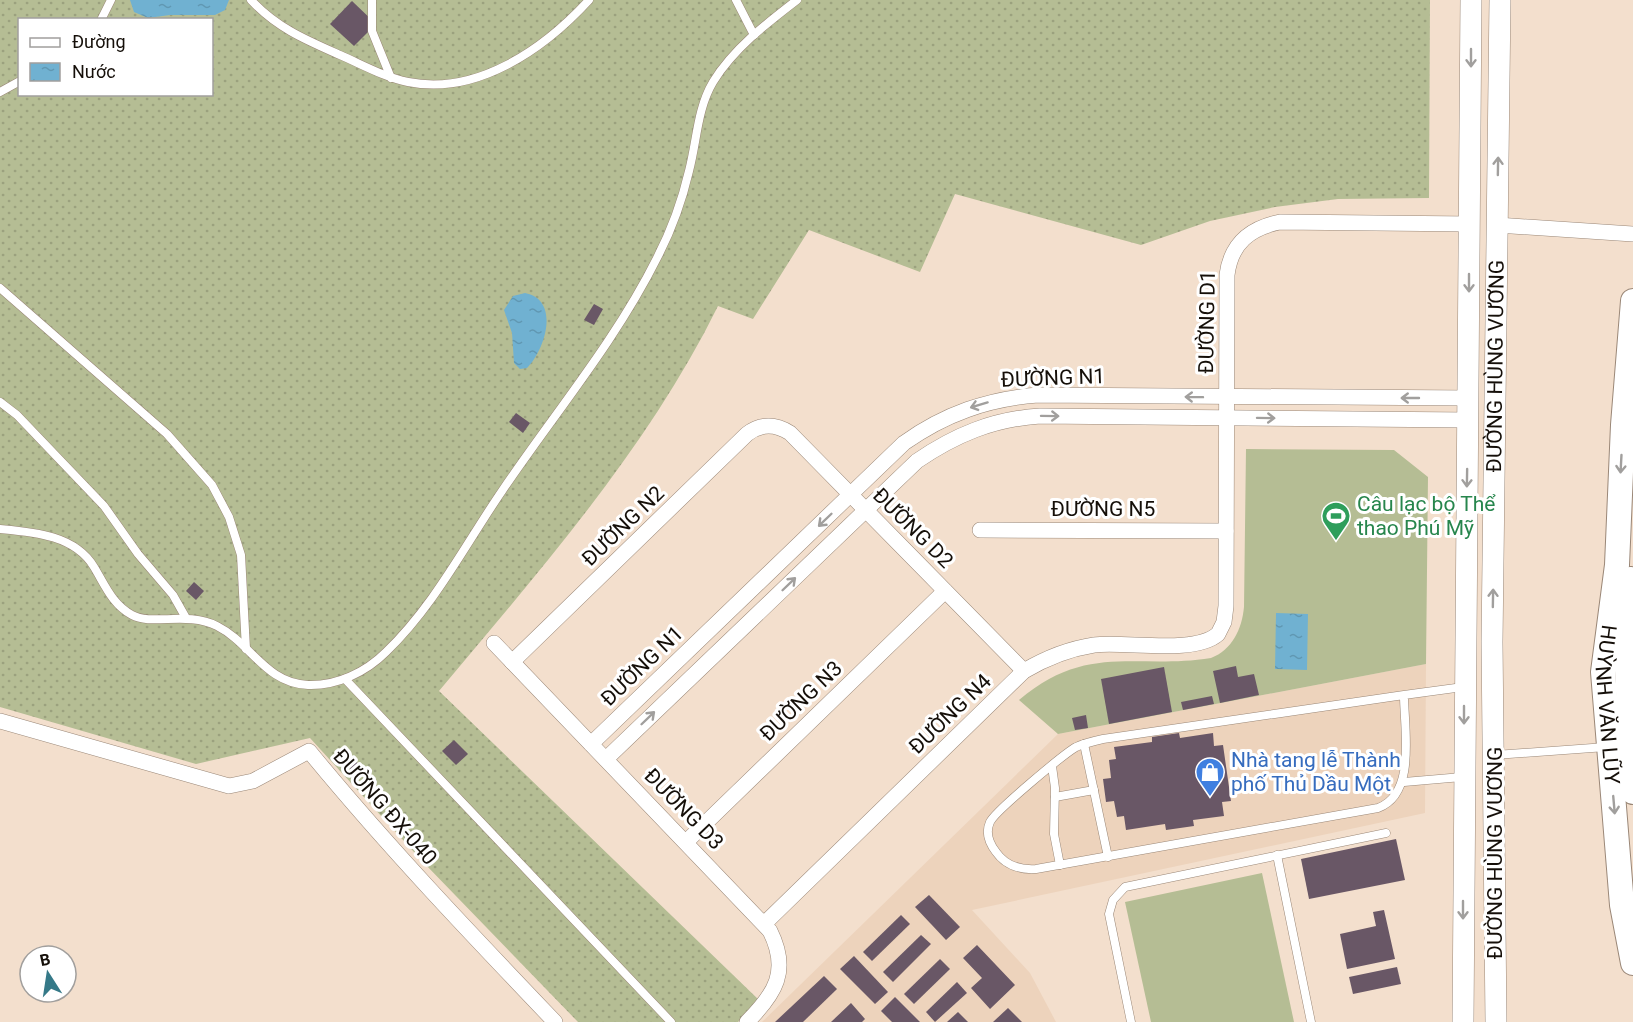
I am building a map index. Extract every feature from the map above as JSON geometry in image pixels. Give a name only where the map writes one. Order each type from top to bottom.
[{"type":"main road","name":"ĐƯỜNG HÙNG VƯƠNG","points":[[1463,1022],[1471,0]]},
{"type":"main road","name":"ĐƯỜNG HÙNG VƯƠNG","points":[[1496,1022],[1492,630],[1500,0]]},
{"type":"main road","points":[[1470,224],[1497,225]]},
{"type":"main road","name":"HUỲNH VĂN LŨY","points":[[1633,301],[1623,425],[1617,565],[1603,672],[1633,963]]},
{"type":"main road","name":"HUỲNH VĂN LŨY","points":[[1633,545],[1625,630],[1629,758],[1633,792]]},
{"type":"main road","points":[[1464,777],[1494,765]]},
{"type":"street","name":"ĐƯỜNG D1","points":[[1213,638],[1221,628],[1225,614],[1228,265],[1236,246],[1251,232],[1280,222],[1470,224]]},
{"type":"street","points":[[1497,225],[1633,234]]},
{"type":"street","name":"ĐƯỜNG N1","points":[[591,744],[904,443],[921,431],[980,404],[1038,395],[1468,398]]},
{"type":"street","name":"ĐƯỜNG N1","points":[[606,759],[917,461],[950,439],[985,425],[1040,416],[1468,420]]},
{"type":"street","name":"ĐƯỜNG D2","points":[[766,426],[779,427],[790,433],[1024,671]]},
{"type":"street","name":"ĐƯỜNG N2","points":[[512,662],[747,434],[766,426]]},
{"type":"street","name":"ĐƯỜNG N5","points":[[980,530],[1226,531]]},
{"type":"street","name":"ĐƯỜNG N3","points":[[687,842],[945,591]]},
{"type":"street","name":"ĐƯỜNG N4","points":[[765,923],[1024,671],[1058,653],[1093,645],[1195,644],[1213,638]]},
{"type":"street","name":"ĐƯỜNG D3","points":[[494,643],[765,923],[778,950],[779,970],[773,994],[747,1022]]},
{"type":"street","name":"ĐƯỜNG ĐX-040","points":[[0,722],[229,786],[253,781],[309,751],[421,881],[555,1022]]},
{"type":"lane","points":[[102,18],[111,0]]},
{"type":"lane","points":[[251,0],[276,25],[291,34],[391,78],[441,85],[487,75],[548,37],[589,0]]},
{"type":"lane","points":[[372,0],[372,31],[391,78]]},
{"type":"lane","points":[[736,0],[754,35]]},
{"type":"lane","points":[[0,529],[38,534],[61,540],[77,549],[92,563],[111,596],[134,616],[146,619],[186,618],[222,629],[273,675],[296,684],[320,684],[345,679],[385,654],[413,622],[612,334],[644,281],[668,234],[689,174],[706,97],[723,68],[754,35],[797,0]]},
{"type":"lane","points":[[0,92],[18,82]]},
{"type":"lane","points":[[0,288],[167,434],[212,485],[230,518],[241,555],[246,649]]},
{"type":"lane","points":[[0,402],[17,415],[104,506],[138,554],[173,595],[186,618]]},
{"type":"lane","points":[[345,679],[671,1022]]},
{"type":"lane","points":[[1404,695],[1404,782],[1396,797],[1378,808],[1107,857],[1027,869],[1010,865],[996,853],[987,835],[991,819],[1069,752],[1084,744],[1404,695],[1464,687]]},
{"type":"lane","points":[[1084,744],[1107,857]]},
{"type":"lane","points":[[1494,765],[1609,747]]},
{"type":"lane","points":[[1052,766],[1055,797],[1054,834],[1060,865]]},
{"type":"lane","points":[[1404,782],[1464,777]]},
{"type":"lane","points":[[1055,797],[1094,790]]},
{"type":"lane","points":[[1131,1022],[1110,923],[1110,907],[1118,893],[1135,883],[1386,833]]},
{"type":"lane","points":[[1277,855],[1311,1022]]},
{"type":"shaded area","name":"Nhà tang lễ Thành phố Thủ Dầu Một","points":[[1426,664],[1425,813],[972,910],[1030,973],[1056,1022],[762,1022],[1058,734]]},
{"type":"green space","points":[[0,0],[1430,0],[1429,198],[1338,199],[1275,207],[1210,221],[1141,245],[955,194],[920,272],[809,230],[753,319],[718,306],[690,358],[626,458],[553,553],[439,691],[760,1001],[738,1022],[578,1022],[424,863],[310,738],[196,764],[0,707]]},
{"type":"green space","name":"Câu lạc bộ Thể thao Phú Mỹ","points":[[1246,449],[1394,450],[1428,477],[1426,664],[1058,734],[1019,700],[1044,682],[1067,671],[1090,664],[1211,658],[1225,650],[1235,638],[1244,607]]},
{"type":"green space","points":[[1262,873],[1294,1022],[1151,1022],[1125,902]]},
{"type":"water","points":[[130,0],[229,0],[225,10],[215,15],[170,15],[148,18],[134,12]]},
{"type":"water","points":[[525,293],[536,297],[543,305],[546,326],[544,338],[534,360],[527,368],[520,369],[514,363],[512,333],[504,310],[513,296]]},
{"type":"water","points":[[1276,613],[1308,614],[1307,670],[1275,669]]},
{"type":"building","points":[[352,1],[376,24],[354,46],[330,24]]},
{"type":"building","points":[[594,304],[603,309],[594,325],[584,320]]},
{"type":"building","points":[[516,413],[530,423],[523,433],[509,422]]},
{"type":"building","points":[[194,582],[204,591],[196,600],[186,591]]},
{"type":"building","points":[[1236,666],[1238,677],[1254,674],[1259,695],[1220,703],[1213,671]]},
{"type":"building","points":[[1164,667],[1172,712],[1109,724],[1101,679]]},
{"type":"building","points":[[1212,696],[1214,704],[1183,710],[1181,702]]},
{"type":"building","points":[[1086,715],[1088,728],[1075,730],[1072,718]]},
{"type":"building","points":[[1179,733],[1180,738],[1213,733],[1214,746],[1223,745],[1231,801],[1222,802],[1224,816],[1193,820],[1194,826],[1166,830],[1165,824],[1126,830],[1124,816],[1117,817],[1114,801],[1106,802],[1103,779],[1111,778],[1109,760],[1116,759],[1114,747],[1152,742],[1152,737]]},
{"type":"building","points":[[454,740],[468,754],[456,765],[442,751]]},
{"type":"building","points":[[351,756],[363,769],[356,776],[344,762]]},
{"type":"building","points":[[1396,839],[1405,880],[1309,899],[1301,859]]},
{"type":"building","points":[[929,895],[960,927],[946,940],[915,907]]},
{"type":"building","points":[[1384,910],[1395,959],[1347,969],[1340,934],[1376,926],[1373,912]]},
{"type":"building","points":[[901,915],[910,924],[872,961],[863,952]]},
{"type":"building","points":[[921,935],[931,944],[893,982],[883,972]]},
{"type":"building","points":[[977,945],[1015,985],[990,1009],[971,988],[982,978],[963,958]]},
{"type":"building","points":[[854,956],[888,992],[875,1004],[840,969]]},
{"type":"building","points":[[940,959],[950,969],[914,1004],[904,994]]},
{"type":"building","points":[[1397,967],[1401,984],[1353,994],[1349,977]]},
{"type":"building","points":[[824,976],[837,989],[803,1022],[775,1022]]},
{"type":"building","points":[[957,982],[967,993],[935,1022],[926,1012]]},
{"type":"building","points":[[895,997],[920,1022],[892,1022],[881,1011]]},
{"type":"building","points":[[851,1003],[865,1019],[862,1022],[831,1022]]},
{"type":"building","points":[[1008,1008],[1022,1022],[993,1022]]},
{"type":"building","points":[[958,1012],[968,1022],[947,1022]]},
{"type":"place","name":"Câu lạc bộ Thể thao Phú Mỹ","points":[[1336,542]]},
{"type":"place","name":"Nhà tang lễ Thành phố Thủ Dầu Một","points":[[1210,798]]}]
